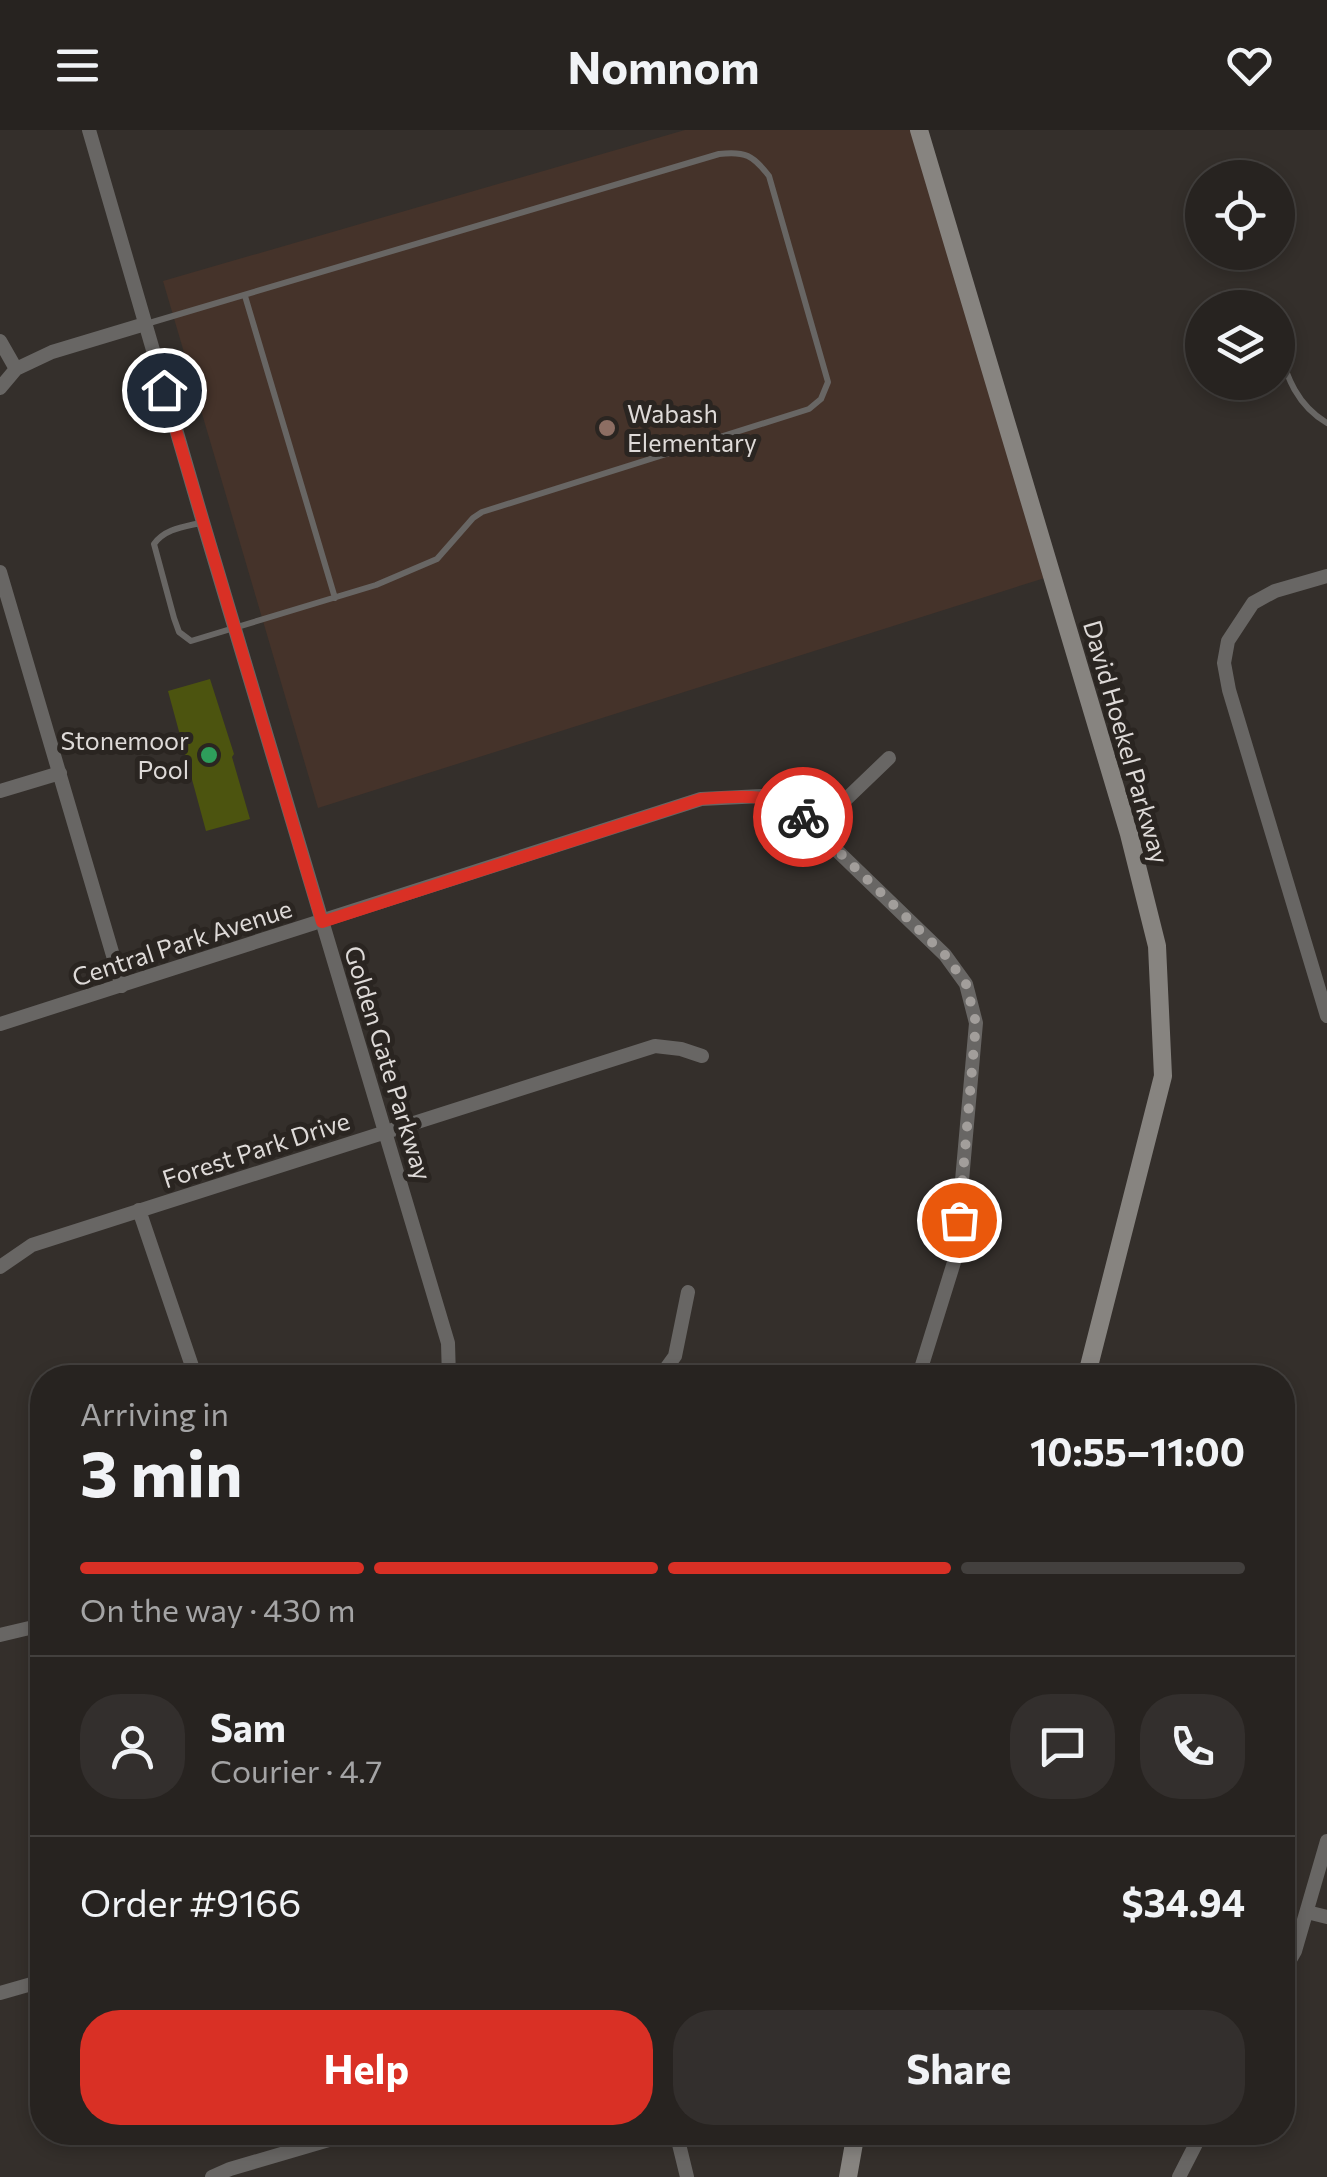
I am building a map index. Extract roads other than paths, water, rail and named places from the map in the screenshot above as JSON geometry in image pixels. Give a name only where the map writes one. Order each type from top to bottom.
[{"type":"main road","name":"David Hoekel Parkway","points":[[919,130],[1129,834],[1157,946],[1163,1076],[1089,1365]]},
{"type":"main road","points":[[848,2177],[854,2145]]},
{"type":"street","name":"Golden Gate Parkway","points":[[90,130],[448,1343],[449,1365]]},
{"type":"street","points":[[0,388],[16,369],[52,352],[145,324]]},
{"type":"street","points":[[0,341],[16,369]]},
{"type":"street","points":[[0,572],[122,986]]},
{"type":"street","points":[[1327,576],[1275,591],[1253,602],[1228,640],[1224,663],[1327,1016]]},
{"type":"street","points":[[815,829],[889,758]]},
{"type":"street","points":[[0,791],[60,773]]},
{"type":"street","name":"Central Park Avenue","points":[[0,1024],[701,799],[762,796],[795,810],[945,955],[966,984],[976,1023],[955,1259],[925,1365]]},
{"type":"street","name":"Forest Park Drive","points":[[0,1267],[32,1244],[655,1046],[702,1056]]},
{"type":"street","points":[[139,1210],[192,1365]]},
{"type":"street","points":[[669,1365],[675,1356],[688,1292]]},
{"type":"street","points":[[0,1634],[30,1628]]},
{"type":"street","points":[[1295,1948],[1327,1841]]},
{"type":"street","points":[[1307,1912],[1327,1916]]},
{"type":"street","points":[[0,1994],[30,1985]]},
{"type":"street","points":[[212,2177],[312,2145]]},
{"type":"street","points":[[680,2145],[687,2177]]},
{"type":"street","points":[[1179,2177],[1195,2145]]},
{"type":"lane","points":[[145,324],[720,154],[738,152],[756,160],[768,176],[828,382],[821,399],[809,409],[482,512],[472,518],[437,560],[376,585],[190,641],[179,632],[154,544],[168,532],[203,522]]},
{"type":"lane","points":[[245,296],[335,598]]},
{"type":"lane","points":[[1295,393],[1327,423]]},
{"type":"place","name":"Wabash Elementary","points":[[607,428]]},
{"type":"place","name":"Stonemoor Pool","points":[[209,755]]}]
